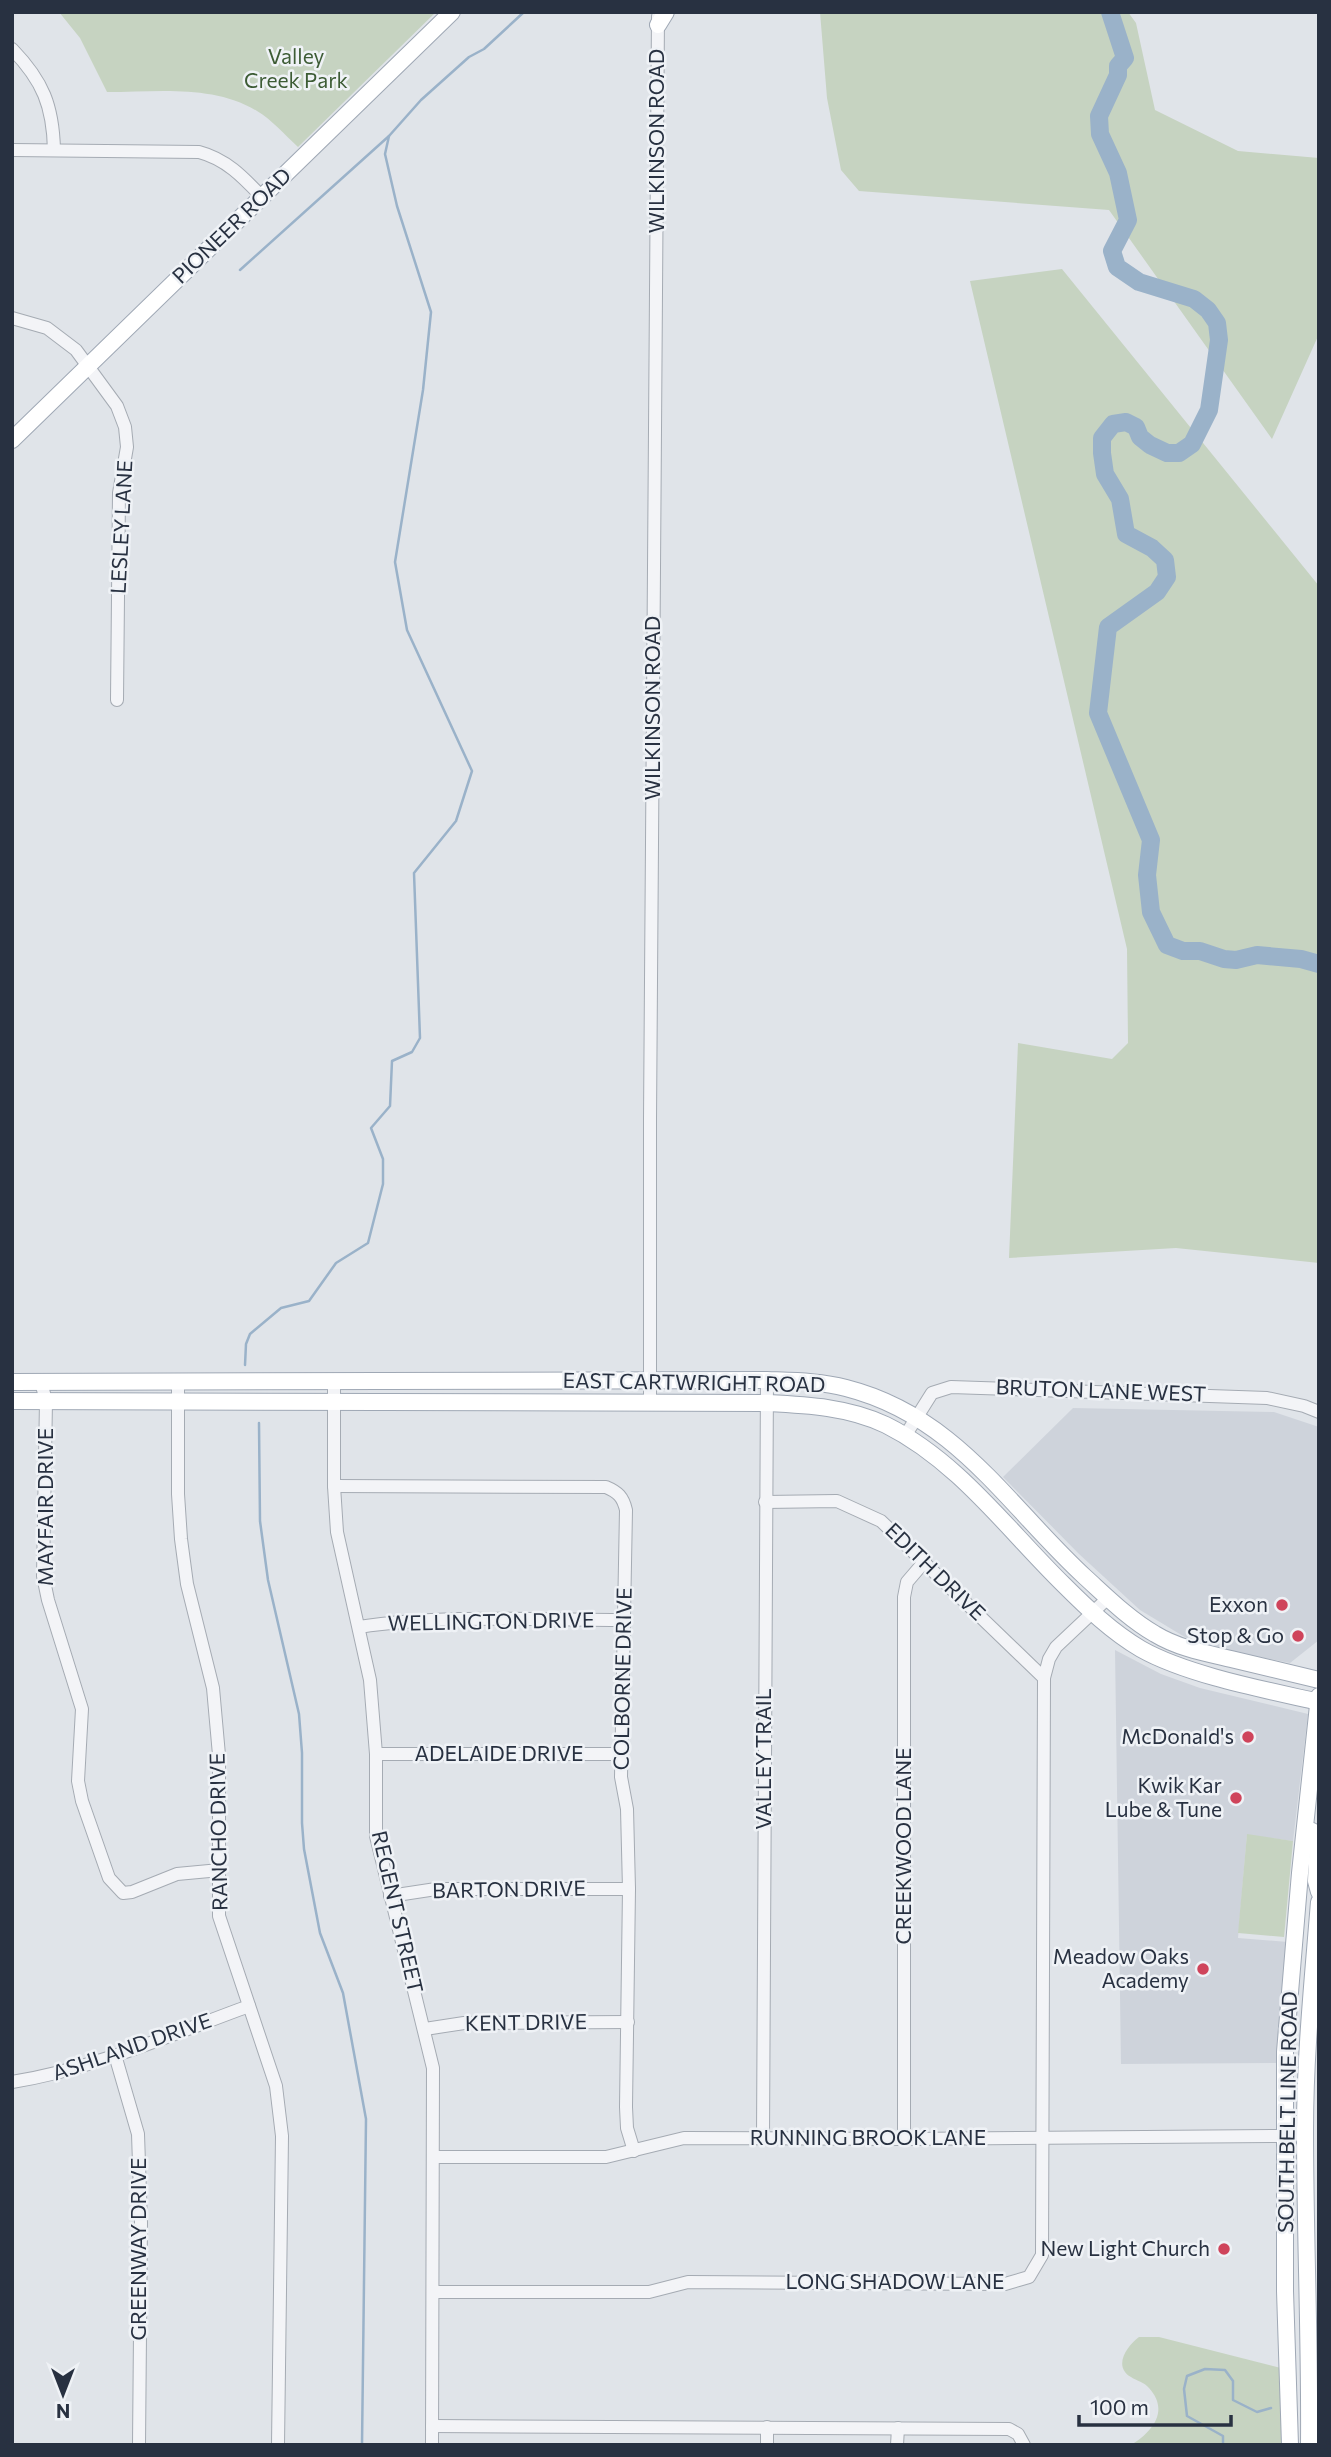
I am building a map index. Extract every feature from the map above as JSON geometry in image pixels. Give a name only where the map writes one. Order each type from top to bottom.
[{"type":"main road","name":"PIONEER ROAD","points":[[12,440],[452,12]]},
{"type":"main road","name":"EAST CARTWRIGHT ROAD","points":[[12,1382],[767,1380],[819,1383],[845,1388],[917,1416],[978,1465],[1052,1546],[1140,1625],[1166,1640],[1200,1651],[1319,1680]]},
{"type":"main road","name":"EAST CARTWRIGHT ROAD","points":[[12,1401],[767,1403],[832,1408],[885,1425],[928,1450],[976,1493],[1091,1612],[1142,1650],[1206,1675],[1318,1700]]},
{"type":"main road","name":"SOUTH BELT LINE ROAD","points":[[1290,2445],[1283,2136],[1285,2052],[1318,1700]]},
{"type":"main road","points":[[1305,1829],[1312,1830],[1318,1838],[1316,1881],[1319,1892]]},
{"type":"main road","name":"SOUTH BELT LINE ROAD","points":[[1309,2445],[1305,2130],[1307,2052],[1319,1902]]},
{"type":"main road","points":[[1285,2291],[1309,2291]]},
{"type":"street","name":"WILKINSON ROAD","points":[[650,1403],[661,16]]},
{"type":"street","points":[[12,49],[29,66],[44,91],[53,122],[54,150]]},
{"type":"street","points":[[12,150],[199,152],[217,157],[242,175],[262,197]]},
{"type":"street","name":"LESLEY LANE","points":[[12,318],[47,328],[76,350],[117,405],[125,427],[127,447],[120,493],[117,699]]},
{"type":"street","name":"VALLEY TRAIL","points":[[763,2138],[767,1380]]},
{"type":"street","name":"RANCHO DRIVE","points":[[178,1381],[178,1494],[181,1539],[187,1584],[215,1705],[219,1755],[219,1916],[276,2086],[282,2136],[278,2445]]},
{"type":"street","name":"REGENT STREET","points":[[334,1381],[337,1532],[370,1680],[376,1754],[376,1836],[433,2068],[432,2445]]},
{"type":"street","name":"MAYFAIR DRIVE","points":[[41,1382],[46,1401],[43,1576],[82,1709],[78,1781],[97,1846],[109,1878],[123,1893],[177,1874],[220,1870]]},
{"type":"street","name":"BRUTON LANE WEST","points":[[905,1436],[932,1393],[951,1387],[1267,1398],[1319,1412]]},
{"type":"street","name":"COLBORNE DRIVE","points":[[334,1486],[606,1487],[617,1491],[624,1501],[621,1777],[627,1809],[629,1889],[626,2107],[634,2151]]},
{"type":"street","name":"EDITH DRIVE","points":[[765,1502],[836,1501],[881,1521],[1044,1678]]},
{"type":"street","name":"CREEKWOOD LANE","points":[[904,2139],[904,1597],[907,1582],[925,1561]]},
{"type":"street","name":"LONG SHADOW LANE","points":[[433,2292],[649,2292],[688,2283],[1005,2284],[1029,2277],[1042,2255],[1044,1678],[1049,1659],[1056,1647],[1108,1598]]},
{"type":"street","name":"WELLINGTON DRIVE","points":[[359,1627],[447,1620],[623,1620]]},
{"type":"street","name":"ADELAIDE DRIVE","points":[[376,1754],[622,1754]]},
{"type":"street","name":"BARTON DRIVE","points":[[390,1896],[436,1889],[629,1889]]},
{"type":"street","name":"ASHLAND DRIVE","points":[[12,2082],[46,2077],[115,2056],[249,2006]]},
{"type":"street","name":"KENT DRIVE","points":[[425,2029],[464,2023],[628,2022]]},
{"type":"street","name":"GREENWAY DRIVE","points":[[115,2056],[138,2134],[141,2223],[139,2445]]},
{"type":"street","name":"RUNNING BROOK LANE","points":[[433,2157],[606,2157],[684,2138],[1283,2136],[1305,2130]]},
{"type":"street","points":[[432,2426],[1009,2429],[1021,2440]]},
{"type":"street","points":[[767,2427],[767,2445]]},
{"type":"street","points":[[897,2445],[898,2428]]},
{"type":"shaded area","points":[[1073,1408],[1274,1412],[1319,1427],[1319,1640],[1290,1663],[1224,1650],[1188,1639],[1140,1610],[1079,1554],[1003,1477]]},
{"type":"shaded area","points":[[1115,1650],[1161,1674],[1200,1688],[1308,1714],[1293,1841],[1247,1835],[1238,1938],[1288,1942],[1278,2063],[1121,2064]]},
{"type":"green space","name":"Valley Creek Park","points":[[59,12],[436,12],[298,147],[273,123],[240,102],[184,91],[107,92],[80,38]]},
{"type":"green space","points":[[820,12],[1128,12],[1136,23],[1155,110],[1238,151],[1319,158],[1319,334],[1272,439],[1109,210],[859,191],[841,170],[827,98]]},
{"type":"green space","points":[[1062,269],[1319,586],[1319,1263],[1176,1248],[1009,1258],[1018,1043],[1112,1059],[1128,1043],[1127,949],[970,281]]},
{"type":"green space","points":[[1247,1834],[1293,1841],[1284,1937],[1238,1933]]},
{"type":"green space","points":[[1139,2337],[1159,2337],[1281,2368],[1283,2445],[1131,2445],[1146,2434],[1158,2413],[1158,2405],[1149,2388],[1131,2377],[1123,2367],[1122,2362],[1127,2350]]},
{"type":"waterway","points":[[240,270],[389,136],[421,100],[469,57],[484,49],[524,12]]},
{"type":"waterway","points":[[1110,12],[1125,58],[1118,66],[1118,75],[1099,116],[1100,134],[1118,173],[1128,220],[1112,251],[1117,267],[1139,282],[1194,299],[1208,310],[1217,323],[1219,340],[1209,410],[1192,444],[1179,453],[1167,453],[1150,445],[1140,437],[1136,427],[1126,422],[1113,424],[1102,438],[1105,474],[1120,499],[1126,534],[1152,548],[1165,560],[1167,577],[1157,592],[1108,627],[1098,713],[1151,840],[1147,875],[1151,912],[1167,945],[1224,959],[1236,960],[1257,955],[1301,959],[1319,964]]},
{"type":"waterway","points":[[245,1365],[246,1344],[250,1334],[281,1308],[309,1301],[336,1263],[368,1243],[383,1184],[383,1159],[371,1128],[390,1106],[392,1061],[412,1052],[420,1038],[414,873],[456,821],[472,771],[407,630],[395,562],[423,390],[431,312],[397,206],[385,154],[389,136]]},
{"type":"waterway","points":[[259,1423],[260,1521],[268,1580],[299,1714],[304,1849],[320,1933],[343,1993],[366,2119],[362,2445]]},
{"type":"waterway","points":[[1223,2445],[1223,2436],[1187,2416],[1184,2389],[1187,2376],[1205,2369],[1225,2370],[1233,2381],[1233,2400],[1257,2412],[1271,2408]]},
{"type":"place","name":"Exxon","points":[[1282,1605]]},
{"type":"place","name":"Stop & Go","points":[[1298,1636]]},
{"type":"place","name":"McDonald's","points":[[1248,1737]]},
{"type":"place","name":"Kwik Kar Lube & Tune","points":[[1236,1798]]},
{"type":"place","name":"Meadow Oaks Academy","points":[[1203,1969]]},
{"type":"place","name":"New Light Church","points":[[1224,2249]]}]
